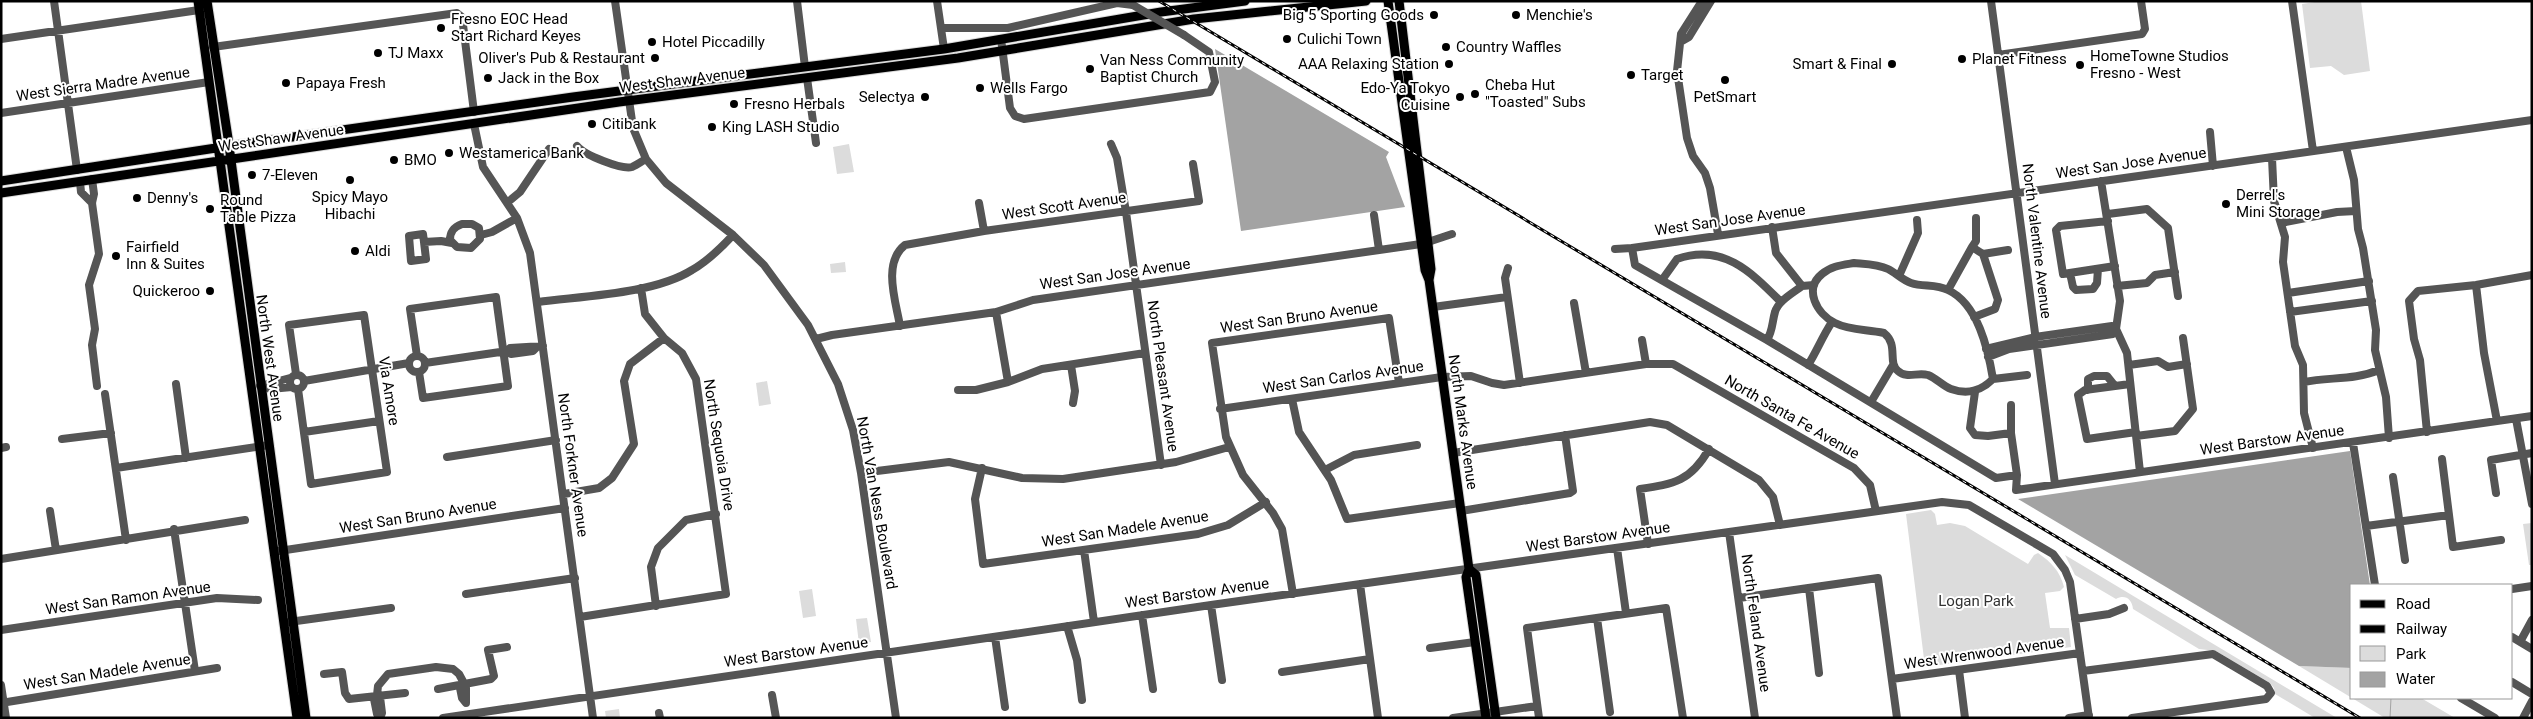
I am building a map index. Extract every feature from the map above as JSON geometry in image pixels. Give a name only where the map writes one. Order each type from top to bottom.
[{"type":"main road","name":"North West Avenue","points":[[207,1],[229,146],[248,296],[263,386],[264,446]]},
{"type":"main road","name":"West Shaw Avenue","points":[[1,193],[474,124],[627,95],[805,67],[944,49],[1152,13],[1245,1]]},
{"type":"main road","name":"West Shaw Avenue","points":[[1,181],[218,147],[509,107],[627,95],[732,88],[1002,51],[1188,20],[1366,1]]},
{"type":"main road","name":"North Marks Avenue","points":[[1388,1],[1424,243]]},
{"type":"main road","name":"North Marks Avenue","points":[[1400,1],[1416,129],[1425,270],[1429,280],[1433,307],[1469,569],[1466,577],[1486,715]]},
{"type":"main road","name":"North West Avenue","points":[[199,4],[245,339],[264,446],[289,622],[306,718]]},
{"type":"main road","points":[[199,4],[208,42],[213,48]]},
{"type":"main road","points":[[888,68],[896,61],[938,56],[944,49]]},
{"type":"main road","points":[[806,78],[808,73],[812,71],[853,66],[878,58]]},
{"type":"main road","points":[[732,88],[758,80],[800,74],[805,67]]},
{"type":"main road","points":[[1398,70],[1404,77],[1408,109],[1416,129]]},
{"type":"main road","points":[[474,124],[479,118],[505,114],[509,107]]},
{"type":"main road","points":[[430,130],[435,124],[470,118],[474,112]]},
{"type":"main road","points":[[359,141],[374,132],[407,127],[410,122]]},
{"type":"main road","points":[[322,146],[325,142],[335,138],[340,131]]},
{"type":"main road","points":[[80,182],[86,175],[115,170],[138,161]]},
{"type":"main road","points":[[31,188],[45,181],[72,176],[77,170]]},
{"type":"main road","points":[[233,256],[238,262],[243,291],[248,296]]},
{"type":"main road","points":[[245,339],[251,356],[256,383],[263,386]]},
{"type":"main road","name":"North Marks Avenue","points":[[1469,569],[1476,575],[1496,715]]},
{"type":"main road","name":"North West Avenue","points":[[289,622],[297,718]]},
{"type":"street","points":[[54,1],[77,170]]},
{"type":"street","points":[[615,1],[627,95]]},
{"type":"street","points":[[796,1],[805,67]]},
{"type":"street","points":[[937,1],[944,49]]},
{"type":"street","points":[[1702,1],[1681,34],[1682,41],[1677,70],[1687,138],[1693,156],[1708,180],[1718,234]]},
{"type":"street","points":[[1682,41],[1694,31],[1711,1]]},
{"type":"street","name":"North Valentine Avenue","points":[[1991,1],[2055,484]]},
{"type":"street","points":[[1998,55],[2142,34],[2145,28],[2141,1]]},
{"type":"street","points":[[2292,1],[2313,151]]},
{"type":"street","points":[[941,28],[1008,28],[1117,3],[1133,4],[1209,52],[1215,82],[1213,89],[1205,93],[1021,119],[1013,114],[1010,108],[1000,39]]},
{"type":"street","points":[[1,38],[58,30],[199,4]]},
{"type":"street","points":[[213,48],[457,13],[462,16],[474,112]]},
{"type":"street","points":[[806,78],[816,143]]},
{"type":"street","name":"West Sierra Madre Avenue","points":[[1,113],[209,82]]},
{"type":"street","name":"North Van Ness Boulevard","points":[[627,95],[634,132],[646,159],[666,183],[733,235],[777,281],[816,339],[846,407],[861,473],[896,718]]},
{"type":"street","name":"West San Jose Avenue","points":[[1614,248],[1632,248],[1718,234],[2272,158],[2532,120]]},
{"type":"street","name":"North Forkner Avenue","points":[[474,124],[483,167],[518,218],[530,253],[538,302],[540,347],[564,494],[593,718]]},
{"type":"street","points":[[2210,132],[2213,166]]},
{"type":"street","name":"North Pleasant Avenue","points":[[1111,144],[1117,158],[1126,212],[1161,465]]},
{"type":"street","points":[[577,146],[582,152],[623,167],[632,167],[646,159]]},
{"type":"street","points":[[2346,147],[2354,180],[2358,230],[2364,248],[2372,301],[2376,330],[2375,350],[2386,397],[2388,438]]},
{"type":"street","points":[[508,202],[521,190],[549,149]]},
{"type":"street","points":[[2272,158],[2274,201],[2285,237],[2284,262],[2290,312],[2295,346],[2302,365],[2304,413],[2312,448]]},
{"type":"street","name":"West Scott Avenue","points":[[900,326],[892,272],[898,251],[913,242],[1199,201],[1193,164]]},
{"type":"street","points":[[92,180],[94,194],[92,203],[100,254],[89,285],[95,329],[92,345],[98,386]]},
{"type":"street","points":[[2102,181],[2120,301],[2116,329],[2127,353],[2140,472]]},
{"type":"street","points":[[80,182],[82,192],[92,203]]},
{"type":"street","points":[[979,203],[984,231]]},
{"type":"street","points":[[2114,266],[2063,274],[2056,230],[2060,226],[2147,210],[2168,228],[2178,296]]},
{"type":"street","points":[[2280,223],[2356,210]]},
{"type":"street","points":[[1374,215],[1379,250]]},
{"type":"street","points":[[481,235],[492,232],[518,218]]},
{"type":"street","points":[[1948,290],[1976,241],[1976,218]]},
{"type":"street","points":[[1899,276],[1918,233],[1917,220]]},
{"type":"street","points":[[424,242],[441,241],[452,243],[461,249],[470,248],[475,246],[481,235],[479,228],[466,223],[458,226],[441,241]]},
{"type":"street","points":[[1772,227],[1776,253],[1802,286]]},
{"type":"street","points":[[450,234],[452,243]]},
{"type":"street","name":"West San Jose Avenue","points":[[816,339],[832,335],[996,312],[1033,300],[1424,243],[1452,234]]},
{"type":"street","points":[[538,302],[641,288],[664,282],[691,271],[716,253],[733,235]]},
{"type":"street","points":[[1972,247],[1983,254],[1998,300],[1995,309],[1974,317]]},
{"type":"street","points":[[1632,248],[1635,264],[1767,340],[1996,478],[2017,475],[2010,433],[2011,405]]},
{"type":"street","points":[[1983,254],[2008,250]]},
{"type":"street","points":[[1662,280],[1677,259],[1713,254],[1751,272],[1781,302]]},
{"type":"street","points":[[1993,379],[1987,353],[1974,317],[1963,301],[1948,290],[1931,285],[1916,285],[1887,268],[1854,263],[1836,266],[1822,273],[1814,285],[1812,295],[1817,308],[1832,322],[1846,329],[1884,333],[1892,343],[1894,365],[1897,370],[1906,376],[1928,375],[1952,390],[1975,392],[1986,387],[1993,379],[2027,375]]},
{"type":"street","points":[[1508,268],[1505,278],[1520,383]]},
{"type":"street","points":[[2070,273],[2075,289],[2093,289],[2097,283],[2098,269]]},
{"type":"street","points":[[2117,286],[2147,283],[2155,275],[2174,272]]},
{"type":"street","points":[[2427,432],[2420,360],[2414,339],[2409,301],[2418,291],[2476,285],[2532,275]]},
{"type":"street","points":[[2288,293],[2369,281]]},
{"type":"street","points":[[1767,340],[1772,332],[1775,310],[1781,302],[1802,286],[1814,285]]},
{"type":"street","points":[[2476,285],[2484,352],[2497,421]]},
{"type":"street","name":"North Sequoia Drive","points":[[641,288],[645,314],[664,338],[682,353],[696,379],[726,594],[656,606]]},
{"type":"street","points":[[304,381],[374,370],[381,367],[410,365],[419,372],[423,398],[508,386],[505,352],[496,297],[410,309],[417,356],[410,365]]},
{"type":"street","points":[[1433,307],[1507,297]]},
{"type":"street","points":[[2290,312],[2372,301]]},
{"type":"street","points":[[1574,302],[1586,373]]},
{"type":"street","points":[[996,312],[1008,382]]},
{"type":"street","name":"Via Amore","points":[[293,376],[289,325],[364,315],[374,370],[387,472],[311,484],[304,432]]},
{"type":"street","name":"West San Bruno Avenue","points":[[1220,409],[1212,343],[1389,318],[1399,383]]},
{"type":"street","points":[[1808,365],[1818,351],[1819,341],[1832,322]]},
{"type":"street","points":[[1987,353],[2035,338],[2112,326],[2116,329]]},
{"type":"street","points":[[564,494],[599,488],[612,478],[634,444],[624,381],[630,364],[664,338]]},
{"type":"street","points":[[2130,384],[2088,390],[2078,395],[2087,439],[2175,431],[2193,409],[2183,338]]},
{"type":"street","points":[[1642,340],[1646,364]]},
{"type":"street","points":[[425,363],[505,352],[511,354],[521,350],[533,351],[540,347]]},
{"type":"street","points":[[958,390],[976,390],[1008,382],[1042,369],[1145,353]]},
{"type":"street","points":[[417,356],[423,359],[425,363]]},
{"type":"street","points":[[2129,365],[2158,361],[2168,366],[2187,364]]},
{"type":"street","points":[[419,372],[423,370],[425,363]]},
{"type":"street","points":[[1071,364],[1075,391],[1074,403]]},
{"type":"street","name":"West San Carlos Avenue","points":[[1220,409],[1442,377],[1472,376],[1492,383],[1520,383],[1646,364],[1673,364]]},
{"type":"street","name":"North Santa Fe Avenue","points":[[1673,364],[1854,468],[1870,485],[1876,511]]},
{"type":"street","points":[[1871,402],[1894,365]]},
{"type":"street","points":[[2304,382],[2330,377],[2358,376],[2380,370]]},
{"type":"street","points":[[263,386],[270,389],[274,385],[293,376],[300,375],[304,381]]},
{"type":"street","points":[[293,376],[304,432],[379,421]]},
{"type":"street","points":[[2088,390],[2088,379],[2094,376],[2107,376],[2115,386]]},
{"type":"street","points":[[274,385],[295,388],[302,386],[304,381]]},
{"type":"street","points":[[176,384],[186,458]]},
{"type":"street","points":[[1975,392],[1970,420],[1970,428],[1975,435],[1988,436],[2010,433]]},
{"type":"street","points":[[105,394],[126,540]]},
{"type":"street","points":[[1292,399],[1299,432],[1325,470],[1337,492],[1347,520],[1566,495],[1573,490],[1565,434]]},
{"type":"street","points":[[1220,409],[1229,447],[1242,475],[1266,502],[1278,520],[1284,536],[1292,594]]},
{"type":"street","name":"West Barstow Avenue","points":[[2017,475],[2016,490],[2532,416]]},
{"type":"street","points":[[2516,418],[2528,454],[2532,504]]},
{"type":"street","points":[[1453,453],[1650,422],[1667,425],[1709,449],[1764,485],[1776,506],[1780,525]]},
{"type":"street","points":[[62,439],[111,433]]},
{"type":"street","points":[[447,457],[556,440]]},
{"type":"street","points":[[2353,443],[2375,584]]},
{"type":"street","points":[[1325,470],[1354,455],[1417,445]]},
{"type":"street","points":[[116,468],[264,446]]},
{"type":"street","points":[[861,473],[936,462],[961,463],[1004,474],[1042,480],[1064,479],[1161,465],[1194,458],[1229,447]]},
{"type":"street","points":[[1648,544],[1640,489],[1672,483],[1687,476],[1698,467],[1709,449]]},
{"type":"street","points":[[2496,493],[2491,460],[2528,454]]},
{"type":"street","points":[[2442,459],[2453,547],[2501,540]]},
{"type":"street","name":"West San Madele Avenue","points":[[982,468],[975,498],[983,564],[1214,530],[1242,518],[1266,502]]},
{"type":"street","points":[[2394,477],[2405,560]]},
{"type":"street","name":"West Barstow Avenue","points":[[443,718],[1211,605],[1942,502],[1956,502],[1969,505],[2053,554],[2065,570],[2075,619]]},
{"type":"street","name":"West San Bruno Avenue","points":[[279,551],[566,508]]},
{"type":"street","points":[[50,511],[56,550]]},
{"type":"street","points":[[580,616],[656,606],[651,566],[658,548],[686,520],[716,514]]},
{"type":"street","points":[[2366,526],[2449,515]]},
{"type":"street","points":[[1,558],[245,520]]},
{"type":"street","points":[[174,530],[195,671]]},
{"type":"street","name":"North Feland Avenue","points":[[1729,532],[1755,718]]},
{"type":"street","points":[[1618,548],[1626,614]]},
{"type":"street","points":[[1084,550],[1094,622]]},
{"type":"street","points":[[466,594],[575,578]]},
{"type":"street","points":[[1739,598],[1878,578],[1897,718]]},
{"type":"street","points":[[1360,584],[1378,718]]},
{"type":"street","points":[[2513,589],[2532,586]]},
{"type":"street","points":[[1809,588],[1819,673]]},
{"type":"street","name":"West San Ramon Avenue","points":[[1,630],[227,597],[258,600]]},
{"type":"street","points":[[1211,605],[1222,680]]},
{"type":"street","points":[[289,622],[391,608]]},
{"type":"street","points":[[1539,718],[1527,628],[1666,608],[1683,718]]},
{"type":"street","points":[[2069,718],[2089,716],[2075,619],[2109,614],[2124,608]]},
{"type":"street","points":[[1142,615],[1153,689]]},
{"type":"street","points":[[1597,618],[1610,712]]},
{"type":"street","points":[[2520,642],[2532,620]]},
{"type":"street","points":[[1067,626],[1077,660],[1082,700]]},
{"type":"street","points":[[995,637],[1004,707]]},
{"type":"street","points":[[2513,638],[2532,649]]},
{"type":"street","points":[[1430,648],[1475,642]]},
{"type":"street","points":[[438,689],[493,678],[488,651],[507,647]]},
{"type":"street","name":"West Wrenwood Avenue","points":[[1892,679],[2080,653]]},
{"type":"street","points":[[2083,671],[2213,654],[2267,686],[2271,693],[2266,698],[2132,718]]},
{"type":"street","points":[[1282,672],[1370,659]]},
{"type":"street","points":[[380,716],[382,713],[380,697],[377,695],[378,686],[388,674],[436,666],[453,669],[459,674],[463,683]]},
{"type":"street","name":"West San Madele Avenue","points":[[2,703],[217,668]]},
{"type":"street","points":[[1959,670],[1965,718]]},
{"type":"street","points":[[324,674],[342,672],[348,699],[405,693]]},
{"type":"street","points":[[463,683],[460,686],[461,694],[466,703],[467,714]]},
{"type":"street","points":[[2513,683],[2532,694]]},
{"type":"street","points":[[1,685],[2,703],[6,718]]},
{"type":"street","points":[[772,695],[776,718]]},
{"type":"street","points":[[2463,699],[2495,718]]},
{"type":"street","points":[[2523,718],[2532,701]]},
{"type":"street","points":[[1453,718],[1496,715],[1537,706]]},
{"type":"green space","points":[[2321,1],[2361,1],[2370,71],[2344,75],[2331,66],[2310,68],[2302,4]]},
{"type":"green space","points":[[849,144],[854,172],[837,174],[833,147]]},
{"type":"green space","points":[[845,262],[846,272],[831,273],[830,264]]},
{"type":"green space","points":[[767,381],[771,404],[759,406],[756,383]]},
{"type":"green space","name":"Logan Park","points":[[1931,510],[1935,514],[1937,525],[1950,523],[1965,526],[2028,564],[2034,555],[2038,553],[2051,563],[2060,576],[2064,587],[2060,591],[2045,593],[2050,628],[2069,628],[2071,647],[1925,667],[1906,514]]},
{"type":"green space","points":[[2532,523],[2532,565],[2529,565],[2523,524]]},
{"type":"green space","points":[[2065,555],[2337,718],[2315,718],[2275,694],[2274,688],[2270,683],[2216,651],[2199,649],[2133,609],[2127,598],[2116,599],[2075,575]]},
{"type":"green space","points":[[812,589],[816,616],[803,618],[799,591]]},
{"type":"green space","points":[[867,618],[871,642],[859,644],[856,619]]},
{"type":"green space","points":[[2299,666],[2350,668],[2350,697]]},
{"type":"green space","points":[[2354,699],[2423,699],[2455,718],[2385,718]]},
{"type":"green space","points":[[619,709],[620,718],[606,718],[605,711]]},
{"type":"water","points":[[1215,49],[1389,152],[1386,157],[1405,207],[1241,231]]},
{"type":"water","points":[[2350,451],[2370,584],[2350,584],[2350,668],[2299,666],[2018,499]]},
{"type":"waterway","points":[[2390,718],[2391,699]]},
{"type":"railway","points":[[1159,1],[2360,718]]},
{"type":"place","name":"Big 5 Sporting Goods","points":[[1434,15]]},
{"type":"place","name":"Menchie's","points":[[1516,15]]},
{"type":"place","name":"Fresno EOC Head Start Richard Keyes","points":[[441,28]]},
{"type":"place","name":"Culichi Town","points":[[1287,39]]},
{"type":"place","name":"Hotel Piccadilly","points":[[652,42]]},
{"type":"place","name":"Country Waffles","points":[[1446,47]]},
{"type":"place","name":"TJ Maxx","points":[[378,53]]},
{"type":"place","name":"Oliver's Pub & Restaurant","points":[[655,58]]},
{"type":"place","name":"Planet Fitness","points":[[1962,59]]},
{"type":"place","name":"AAA Relaxing Station","points":[[1449,64]]},
{"type":"place","name":"Smart & Final","points":[[1892,64]]},
{"type":"place","name":"HomeTowne Studios Fresno - West","points":[[2080,65]]},
{"type":"place","name":"Van Ness Community Baptist Church","points":[[1090,69]]},
{"type":"place","name":"Target","points":[[1631,75]]},
{"type":"place","name":"Jack in the Box","points":[[488,78]]},
{"type":"place","name":"PetSmart","points":[[1725,80]]},
{"type":"place","name":"Papaya Fresh","points":[[286,83]]},
{"type":"place","name":"Wells Fargo","points":[[980,88]]},
{"type":"place","name":"Cheba Hut \"Toasted\" Subs","points":[[1475,94]]},
{"type":"place","name":"Selectya","points":[[925,97]]},
{"type":"place","name":"Edo-Ya Tokyo Cuisine","points":[[1460,97]]},
{"type":"place","name":"Fresno Herbals","points":[[734,104]]},
{"type":"place","name":"Citibank","points":[[592,124]]},
{"type":"place","name":"King LASH Studio","points":[[712,127]]},
{"type":"place","name":"Westamerica Bank","points":[[449,153]]},
{"type":"place","name":"BMO","points":[[394,160]]},
{"type":"place","name":"7-Eleven","points":[[252,175]]},
{"type":"place","name":"Spicy Mayo Hibachi","points":[[350,180]]},
{"type":"place","name":"Denny's","points":[[137,198]]},
{"type":"place","name":"Derrel's Mini Storage","points":[[2226,204]]},
{"type":"place","name":"Round Table Pizza","points":[[210,209]]},
{"type":"place","name":"Aldi","points":[[355,251]]},
{"type":"place","name":"Fairfield Inn & Suites","points":[[116,256]]},
{"type":"place","name":"Quickeroo","points":[[210,291]]}]
